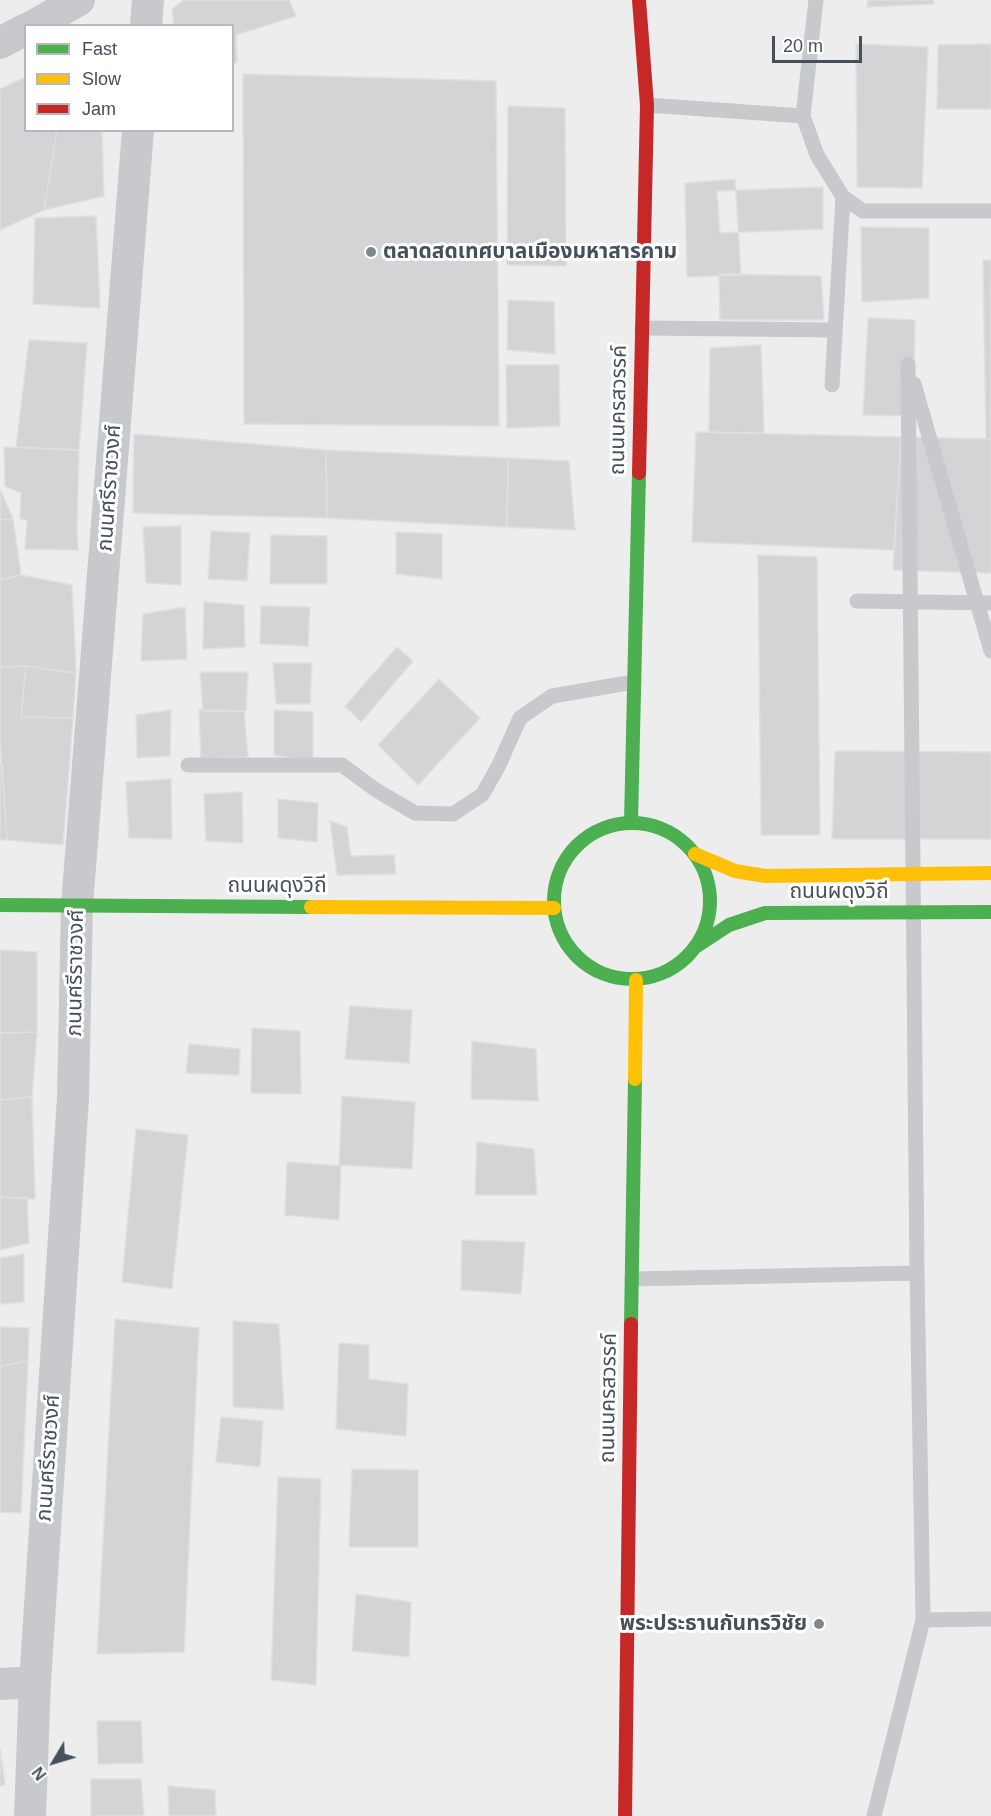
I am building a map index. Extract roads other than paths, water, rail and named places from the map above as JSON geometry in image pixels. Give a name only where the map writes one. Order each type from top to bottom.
[{"type":"main road","name":"ถนนนครสวรรค์","points":[[631,822],[647,105],[640,15]]},
{"type":"main road","points":[[631,822],[655,826],[670,833],[695,854],[706,876],[711,900],[707,924],[697,946],[680,964],[659,975],[636,980],[616,978],[597,971],[581,960],[567,945],[558,928],[554,908],[556,882],[566,858],[583,839],[605,827],[631,822]]},
{"type":"main road","name":"ถนนผดุงวิถี","points":[[695,854],[735,871],[765,876],[991,873]]},
{"type":"main road","name":"ถนนผดุงวิถี","points":[[0,905],[554,908]]},
{"type":"main road","name":"ถนนผดุงวิถี","points":[[697,946],[718,929],[738,920],[765,913],[991,912]]},
{"type":"main road","name":"ถนนนครสวรรค์","points":[[625,1816],[636,980]]},
{"type":"street","points":[[37,24],[79,0]]},
{"type":"street","points":[[146,24],[148,0]]},
{"type":"street","points":[[626,0],[640,15]]},
{"type":"street","points":[[0,44],[24,31]]},
{"type":"street","name":"ภนนศรีราชวงศ์","points":[[30,1816],[35,1682],[73,1098],[77,905],[138,132]]},
{"type":"street","points":[[0,1684],[35,1682]]},
{"type":"lane","points":[[816,0],[803,116],[818,155],[843,197],[863,211],[991,211]]},
{"type":"lane","points":[[647,105],[803,116]]},
{"type":"lane","points":[[832,385],[843,197]]},
{"type":"lane","points":[[642,328],[835,330]]},
{"type":"lane","points":[[909,364],[991,615]]},
{"type":"lane","points":[[909,364],[991,651]]},
{"type":"lane","points":[[874,1816],[923,1620],[917,1273],[909,364]]},
{"type":"lane","points":[[857,601],[991,603]]},
{"type":"lane","points":[[188,765],[342,765],[376,790],[415,813],[453,814],[482,795],[498,767],[520,718],[552,696],[634,682]]},
{"type":"lane","points":[[632,1279],[917,1273]]},
{"type":"lane","points":[[923,1620],[991,1619]]},
{"type":"place","name":"ตลาดสดเทศบาลเมืองมหาสารคาม","points":[[371,252]]},
{"type":"place","name":"พระประธานกันทรวิชัย","points":[[819,1624]]}]
